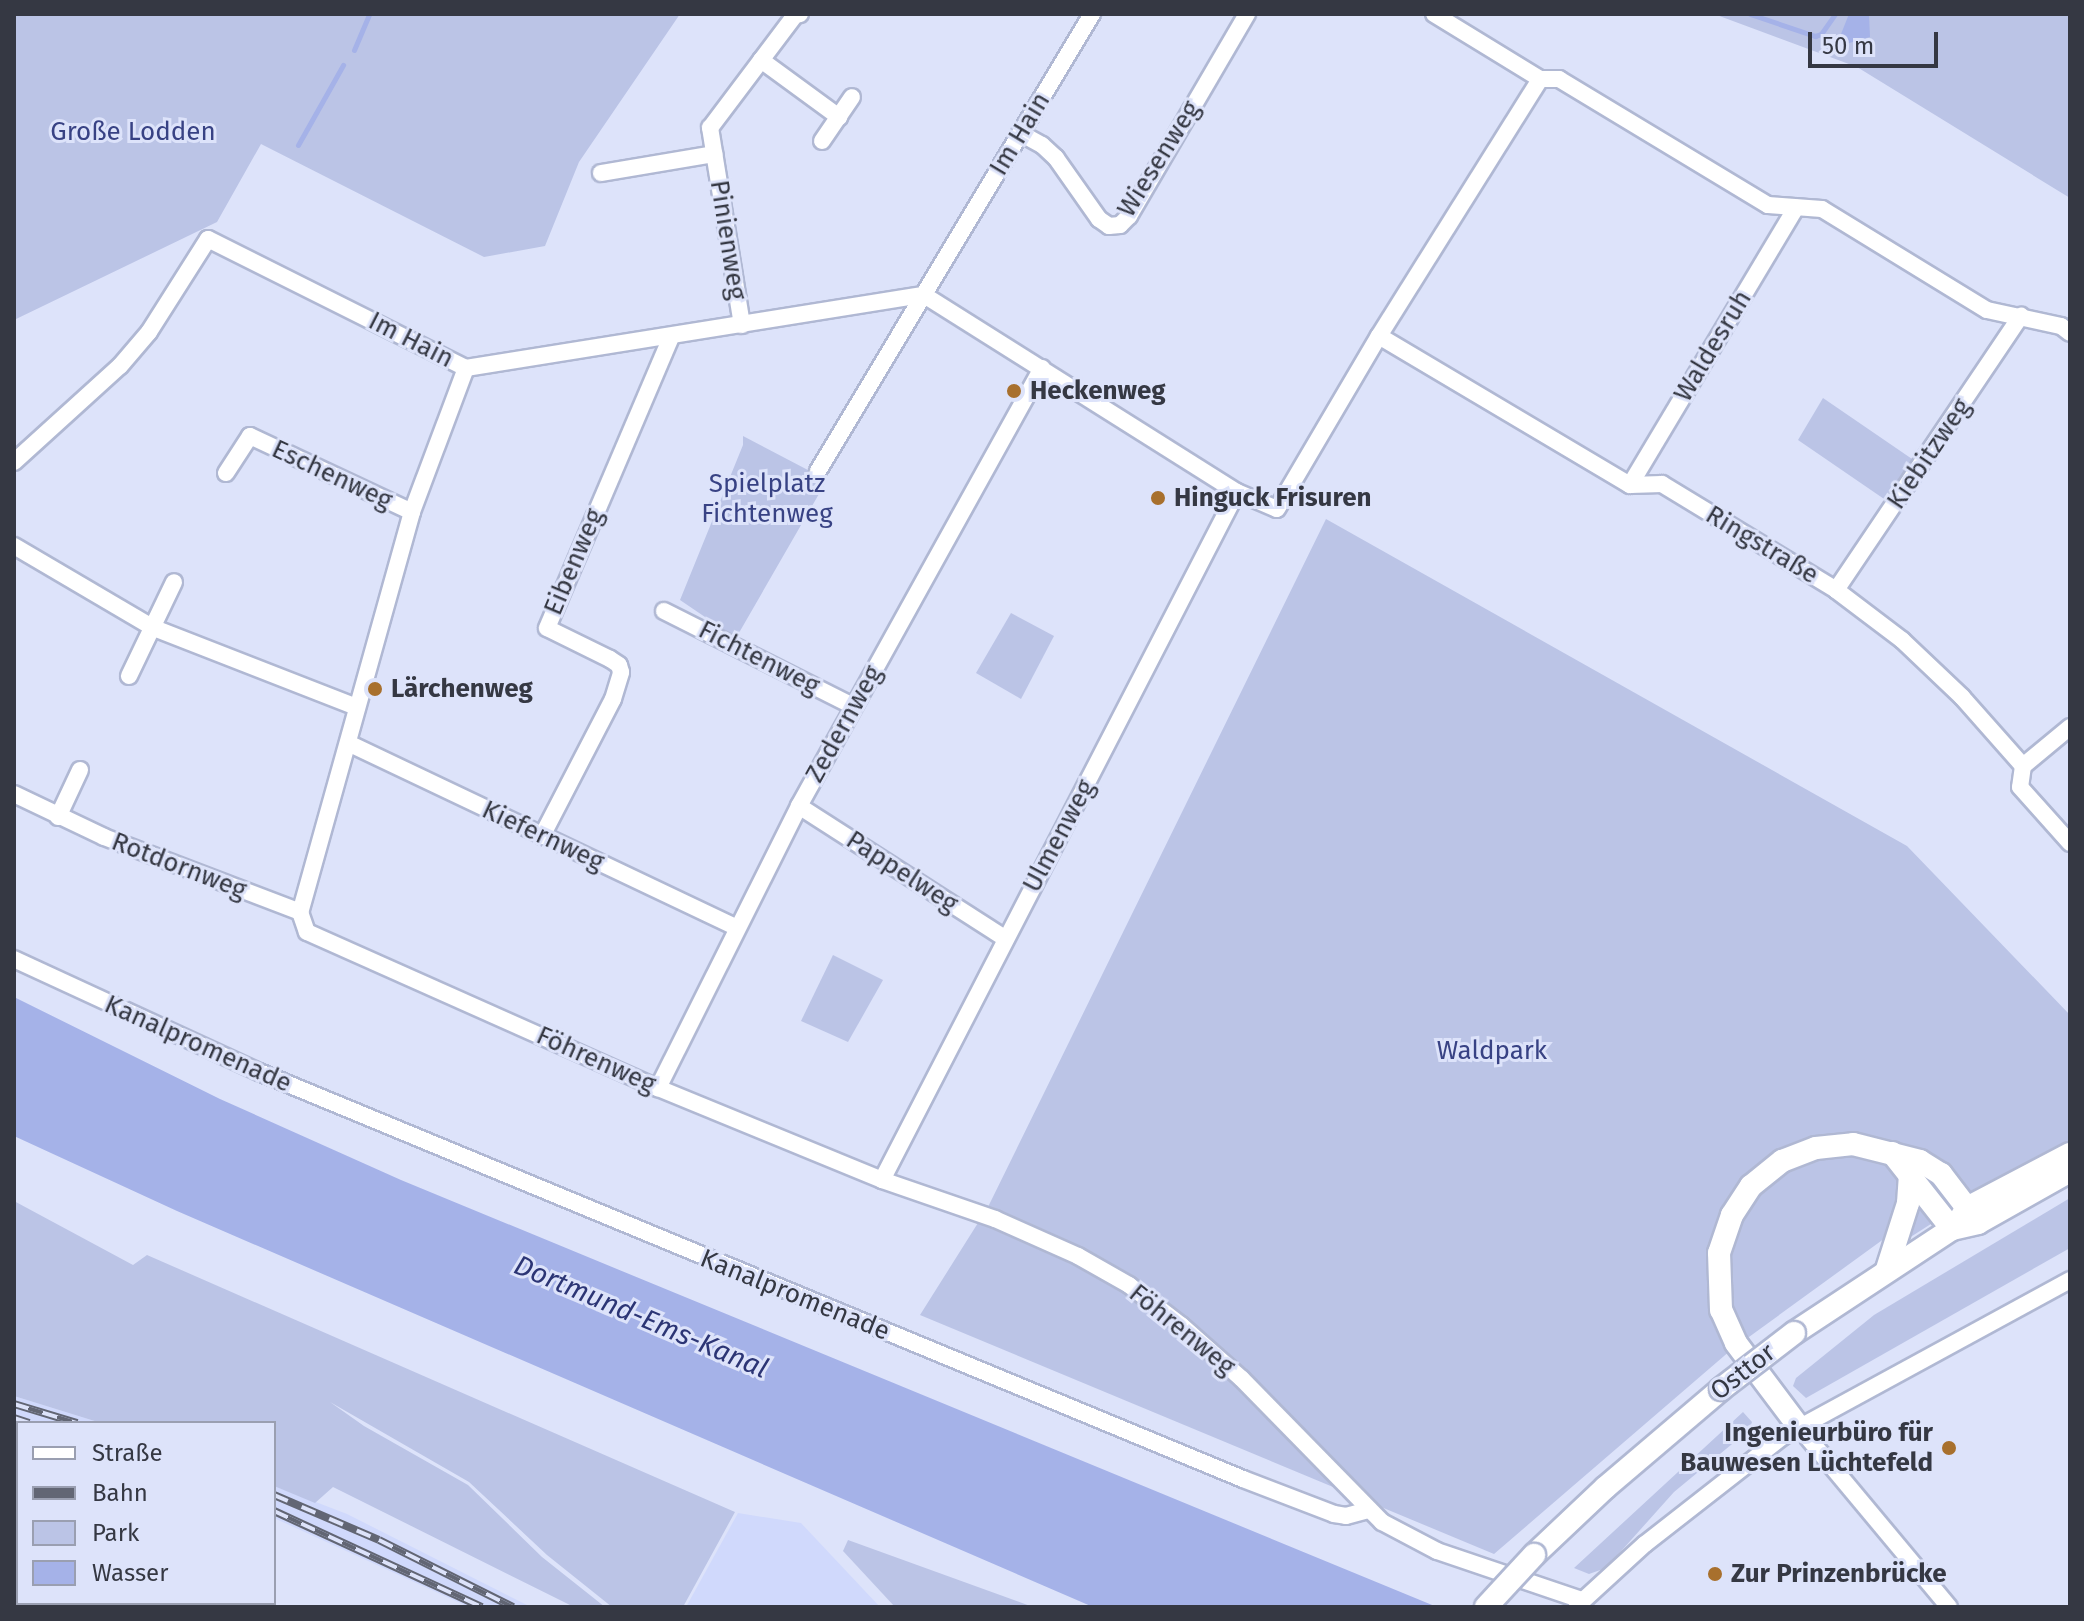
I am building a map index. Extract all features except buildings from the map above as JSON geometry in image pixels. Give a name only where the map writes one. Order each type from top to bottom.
[{"type":"main road","points":[[1799,1427],[1736,1343],[1721,1310],[1719,1253],[1732,1215],[1751,1186],[1782,1161],[1816,1148],[1853,1144],[1920,1161],[1941,1174],[1967,1208]]},
{"type":"main road","points":[[1891,1152],[1952,1229]]},
{"type":"main road","name":"Osttor","points":[[1952,1229],[1967,1208],[2070,1154]]},
{"type":"main road","name":"Osttor","points":[[1486,1607],[1534,1555],[1606,1487],[1721,1389],[1794,1333],[1952,1229],[1978,1223],[2070,1171]]},
{"type":"main road","points":[[1887,1269],[1908,1203],[1910,1174]]},
{"type":"street","name":"Pinienweg","points":[[742,325],[710,128],[800,14]]},
{"type":"street","name":"Im Hain","points":[[818,471],[1092,14]]},
{"type":"street","name":"Wiesenweg","points":[[1020,133],[1042,145],[1056,158],[1099,219],[1109,226],[1120,225],[1129,216],[1247,14]]},
{"type":"street","points":[[1434,14],[1540,79],[1559,79],[1768,205],[1822,209],[1987,310],[2061,326],[2070,333]]},
{"type":"street","points":[[761,60],[839,117]]},
{"type":"street","points":[[924,295],[1237,492],[1277,509],[1379,336],[1540,79]]},
{"type":"street","points":[[822,141],[852,97]]},
{"type":"street","name":"Pinienweg","points":[[601,173],[714,154]]},
{"type":"street","name":"Waldesruh","points":[[1630,485],[1796,208]]},
{"type":"street","name":"Im Hain","points":[[14,462],[120,366],[149,332],[208,239],[466,368],[924,295]]},
{"type":"street","name":"Kiebitzweg","points":[[1836,590],[2021,316]]},
{"type":"street","name":"Ringstraße","points":[[1379,336],[1630,485],[1662,484],[1836,590],[1912,649],[1962,697],[2023,766],[2020,787],[2070,843]]},
{"type":"street","name":"Eibenweg","points":[[542,836],[613,699],[621,672],[619,665],[610,659],[547,628],[671,337]]},
{"type":"street","points":[[300,912],[412,512],[466,368]]},
{"type":"street","name":"Zedernweg","points":[[658,1088],[799,806],[1042,368]]},
{"type":"street","name":"Eschenweg","points":[[226,473],[250,436],[412,512]]},
{"type":"street","name":"Ulmenweg","points":[[882,1180],[1237,492]]},
{"type":"street","points":[[14,546],[154,628],[357,707]]},
{"type":"street","points":[[129,676],[174,582]]},
{"type":"street","name":"Fichtenweg","points":[[664,611],[853,706]]},
{"type":"street","points":[[2023,766],[2070,727]]},
{"type":"street","name":"Kiefernweg","points":[[348,743],[737,928]]},
{"type":"street","points":[[58,817],[80,770]]},
{"type":"street","name":"Rotdornweg","points":[[14,794],[58,817],[300,912]]},
{"type":"street","name":"Pappelweg","points":[[799,806],[1005,938]]},
{"type":"street","name":"Föhrenweg","points":[[300,912],[307,932],[658,1088],[882,1180],[1034,1235],[1129,1285],[1242,1379],[1369,1510]]},
{"type":"street","name":"Kanalpromenade","points":[[14,959],[259,1072],[1243,1479],[1334,1514],[1346,1516],[1369,1510]]},
{"type":"street","points":[[1369,1510],[1396,1531],[1437,1551],[1579,1604],[1729,1476],[1799,1427],[2070,1280]]},
{"type":"street","points":[[1799,1427],[1949,1607]]},
{"type":"shaded area","points":[[14,1396],[95,1421],[16,1421],[14,1426]]},
{"type":"shaded area","points":[[276,1487],[347,1514],[531,1607],[469,1607],[276,1519]]},
{"type":"shaded area","points":[[738,1513],[801,1523],[880,1607],[686,1607]]},
{"type":"green space","name":"Große Lodden","points":[[14,14],[680,14],[579,162],[545,246],[484,257],[261,144],[217,222],[14,320]]},
{"type":"green space","points":[[1714,14],[2070,14],[2070,198],[1857,67]]},
{"type":"green space","points":[[1823,398],[1915,461],[1887,501],[1798,440]]},
{"type":"green space","name":"Spielplatz Fichtenweg","points":[[743,436],[827,480],[736,638],[680,600],[743,445]]},
{"type":"green space","name":"Waldpark","points":[[1326,519],[1907,846],[2070,1015],[2070,1141],[1930,1214],[1934,1222],[1909,1238],[1892,1233],[1731,1350],[1494,1554],[920,1315],[988,1207]]},
{"type":"green space","points":[[1011,613],[1054,636],[1021,699],[976,673]]},
{"type":"green space","points":[[833,955],[883,980],[848,1042],[801,1021]]},
{"type":"green space","points":[[2070,1198],[2070,1248],[1806,1398],[1793,1386],[1796,1378],[1874,1315]]},
{"type":"green space","points":[[14,1201],[133,1265],[147,1255],[735,1512],[683,1607],[612,1607],[547,1555],[469,1482],[330,1402],[364,1426],[468,1485],[542,1557],[605,1607],[574,1607],[333,1487],[315,1503],[276,1487],[276,1421],[95,1421],[14,1396]]},
{"type":"green space","points":[[1743,1412],[1752,1422],[1749,1430],[1674,1492],[1606,1568],[1589,1574],[1574,1568]]},
{"type":"green space","points":[[848,1540],[1033,1607],[895,1607],[843,1551]]},
{"type":"water","points":[[1849,14],[1869,14],[1870,37],[1846,44],[1839,39]]},
{"type":"water","name":"Dortmund-Ems-Kanal","points":[[14,997],[220,1099],[401,1180],[1437,1607],[1093,1607],[177,1211],[14,1136]]},
{"type":"waterway","points":[[354,50],[369,14]]},
{"type":"waterway","points":[[1750,14],[1815,36],[1821,34],[1835,14]]},
{"type":"waterway","points":[[298,145],[343,65]]},
{"type":"railway","points":[[14,1404],[70,1421]]},
{"type":"railway","points":[[14,1418],[23,1421]]},
{"type":"railway","points":[[276,1496],[379,1540],[513,1607]]},
{"type":"railway","points":[[276,1512],[482,1607]]},
{"type":"place","name":"Heckenweg","points":[[1014,391]]},
{"type":"place","name":"Hinguck Frisuren","points":[[1158,498]]},
{"type":"place","name":"Lärchenweg","points":[[375,689]]},
{"type":"place","name":"Ingenieurbüro für Bauwesen Lüchtefeld","points":[[1949,1448]]},
{"type":"place","name":"Zur Prinzenbrücke","points":[[1715,1574]]}]
